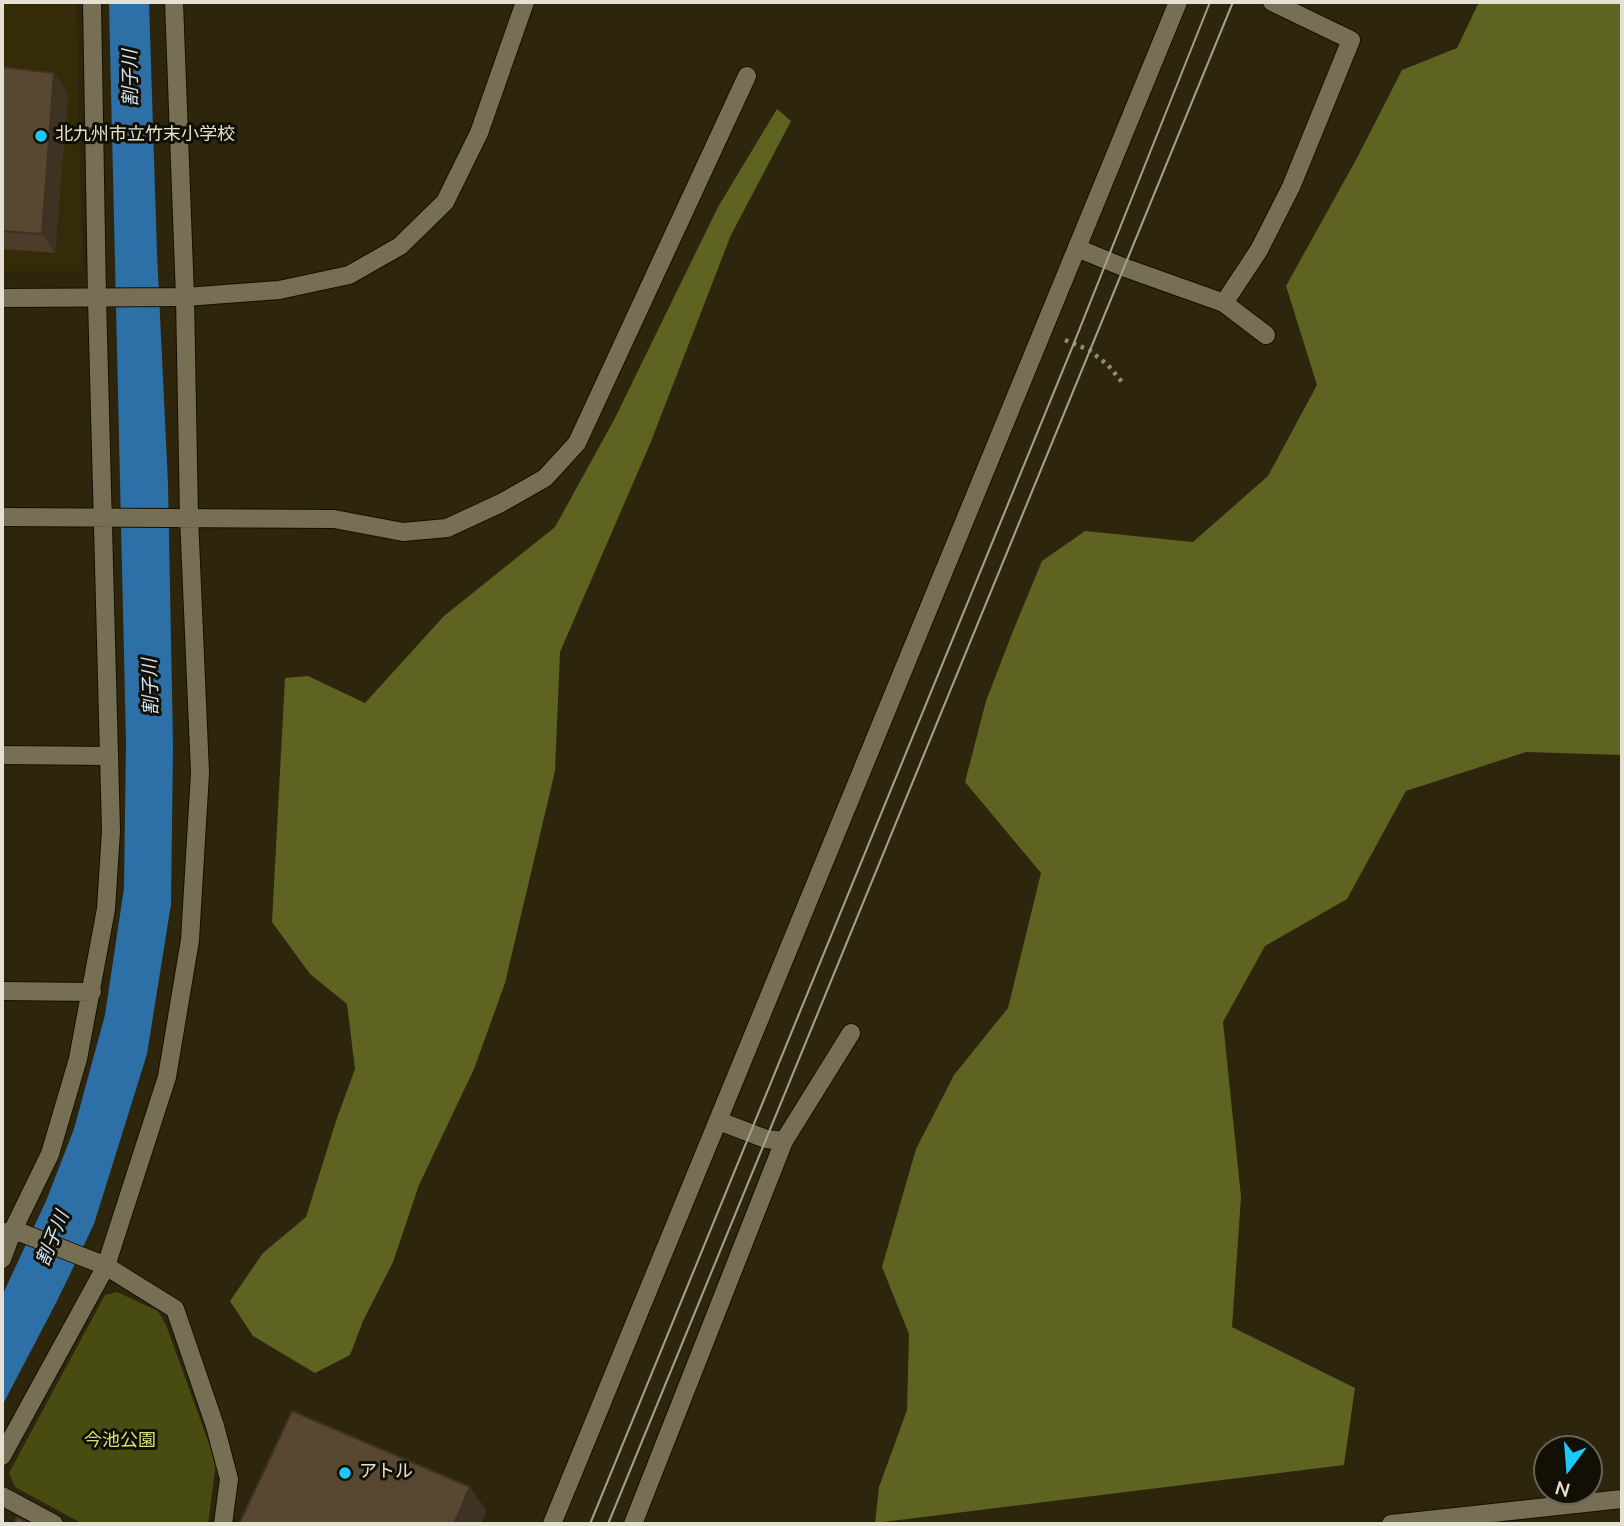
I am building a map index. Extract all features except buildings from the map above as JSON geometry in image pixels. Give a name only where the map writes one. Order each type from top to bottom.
[{"type":"street","points":[[2,1259],[12,1232],[50,1154],[78,1059],[106,909],[111,831],[107,519],[92,2]]},
{"type":"street","points":[[2,1456],[101,1264],[167,1077],[190,940],[200,773],[185,517],[174,2]]},
{"type":"street","points":[[2,298],[179,297],[279,290],[349,275],[400,246],[445,202],[479,133],[526,2]]},
{"type":"street","points":[[552,1524],[1178,2]]},
{"type":"street","points":[[1224,303],[1259,250],[1291,187],[1352,40],[1272,2]]},
{"type":"street","points":[[2,517],[334,519],[403,532],[447,528],[501,503],[545,478],[577,443],[747,76]]},
{"type":"street","points":[[1077,248],[1224,303],[1266,335]]},
{"type":"street","points":[[2,755],[109,756]]},
{"type":"street","points":[[2,992],[92,992]]},
{"type":"street","points":[[633,1524],[784,1141],[851,1033]]},
{"type":"street","points":[[719,1122],[766,1139],[784,1141]]},
{"type":"street","points":[[12,1232],[101,1264],[175,1309],[215,1426],[229,1479],[223,1524]]},
{"type":"street","points":[[2,1496],[54,1524]]},
{"type":"street","points":[[1391,1524],[1622,1499]]},
{"type":"path","points":[[1041,333],[1089,350],[1108,365],[1122,382]]},
{"type":"shaded area","name":"北九州市立竹末小学校","points":[[2,2],[76,2],[83,271],[2,271]]},
{"type":"green space","points":[[1479,2],[1622,2],[1622,755],[1526,752],[1406,791],[1347,899],[1265,946],[1223,1022],[1241,1197],[1232,1327],[1355,1388],[1344,1465],[875,1523],[879,1487],[907,1410],[909,1334],[882,1267],[916,1149],[954,1075],[1008,1008],[1041,873],[965,782],[986,701],[1013,631],[1042,561],[1085,531],[1193,542],[1268,476],[1317,385],[1286,286],[1402,70],[1457,48]]},
{"type":"green space","points":[[777,109],[791,121],[731,235],[650,444],[560,652],[555,771],[505,983],[474,1069],[419,1185],[393,1262],[363,1321],[350,1355],[315,1373],[253,1336],[230,1301],[263,1253],[306,1217],[355,1069],[347,1004],[310,974],[272,922],[285,678],[308,676],[365,703],[444,616],[555,527],[614,420],[718,207]]},
{"type":"green space","name":"今池公園","points":[[117,1292],[158,1311],[166,1325],[216,1463],[208,1524],[83,1524],[15,1487],[9,1473],[105,1295]]},
{"type":"water","name":"割子川","points":[[109,2],[149,2],[168,484],[173,746],[171,904],[147,1054],[94,1224],[2,1406],[2,1296],[46,1201],[74,1129],[105,1015],[124,888],[126,741]]},
{"type":"tram line","points":[[590,1524],[1074,343],[1210,2]]},
{"type":"tram line","points":[[608,1524],[1233,2]]},
{"type":"place","name":"北九州市立竹末小学校","points":[[41,136]]},
{"type":"place","name":"アトル","points":[[345,1473]]}]
